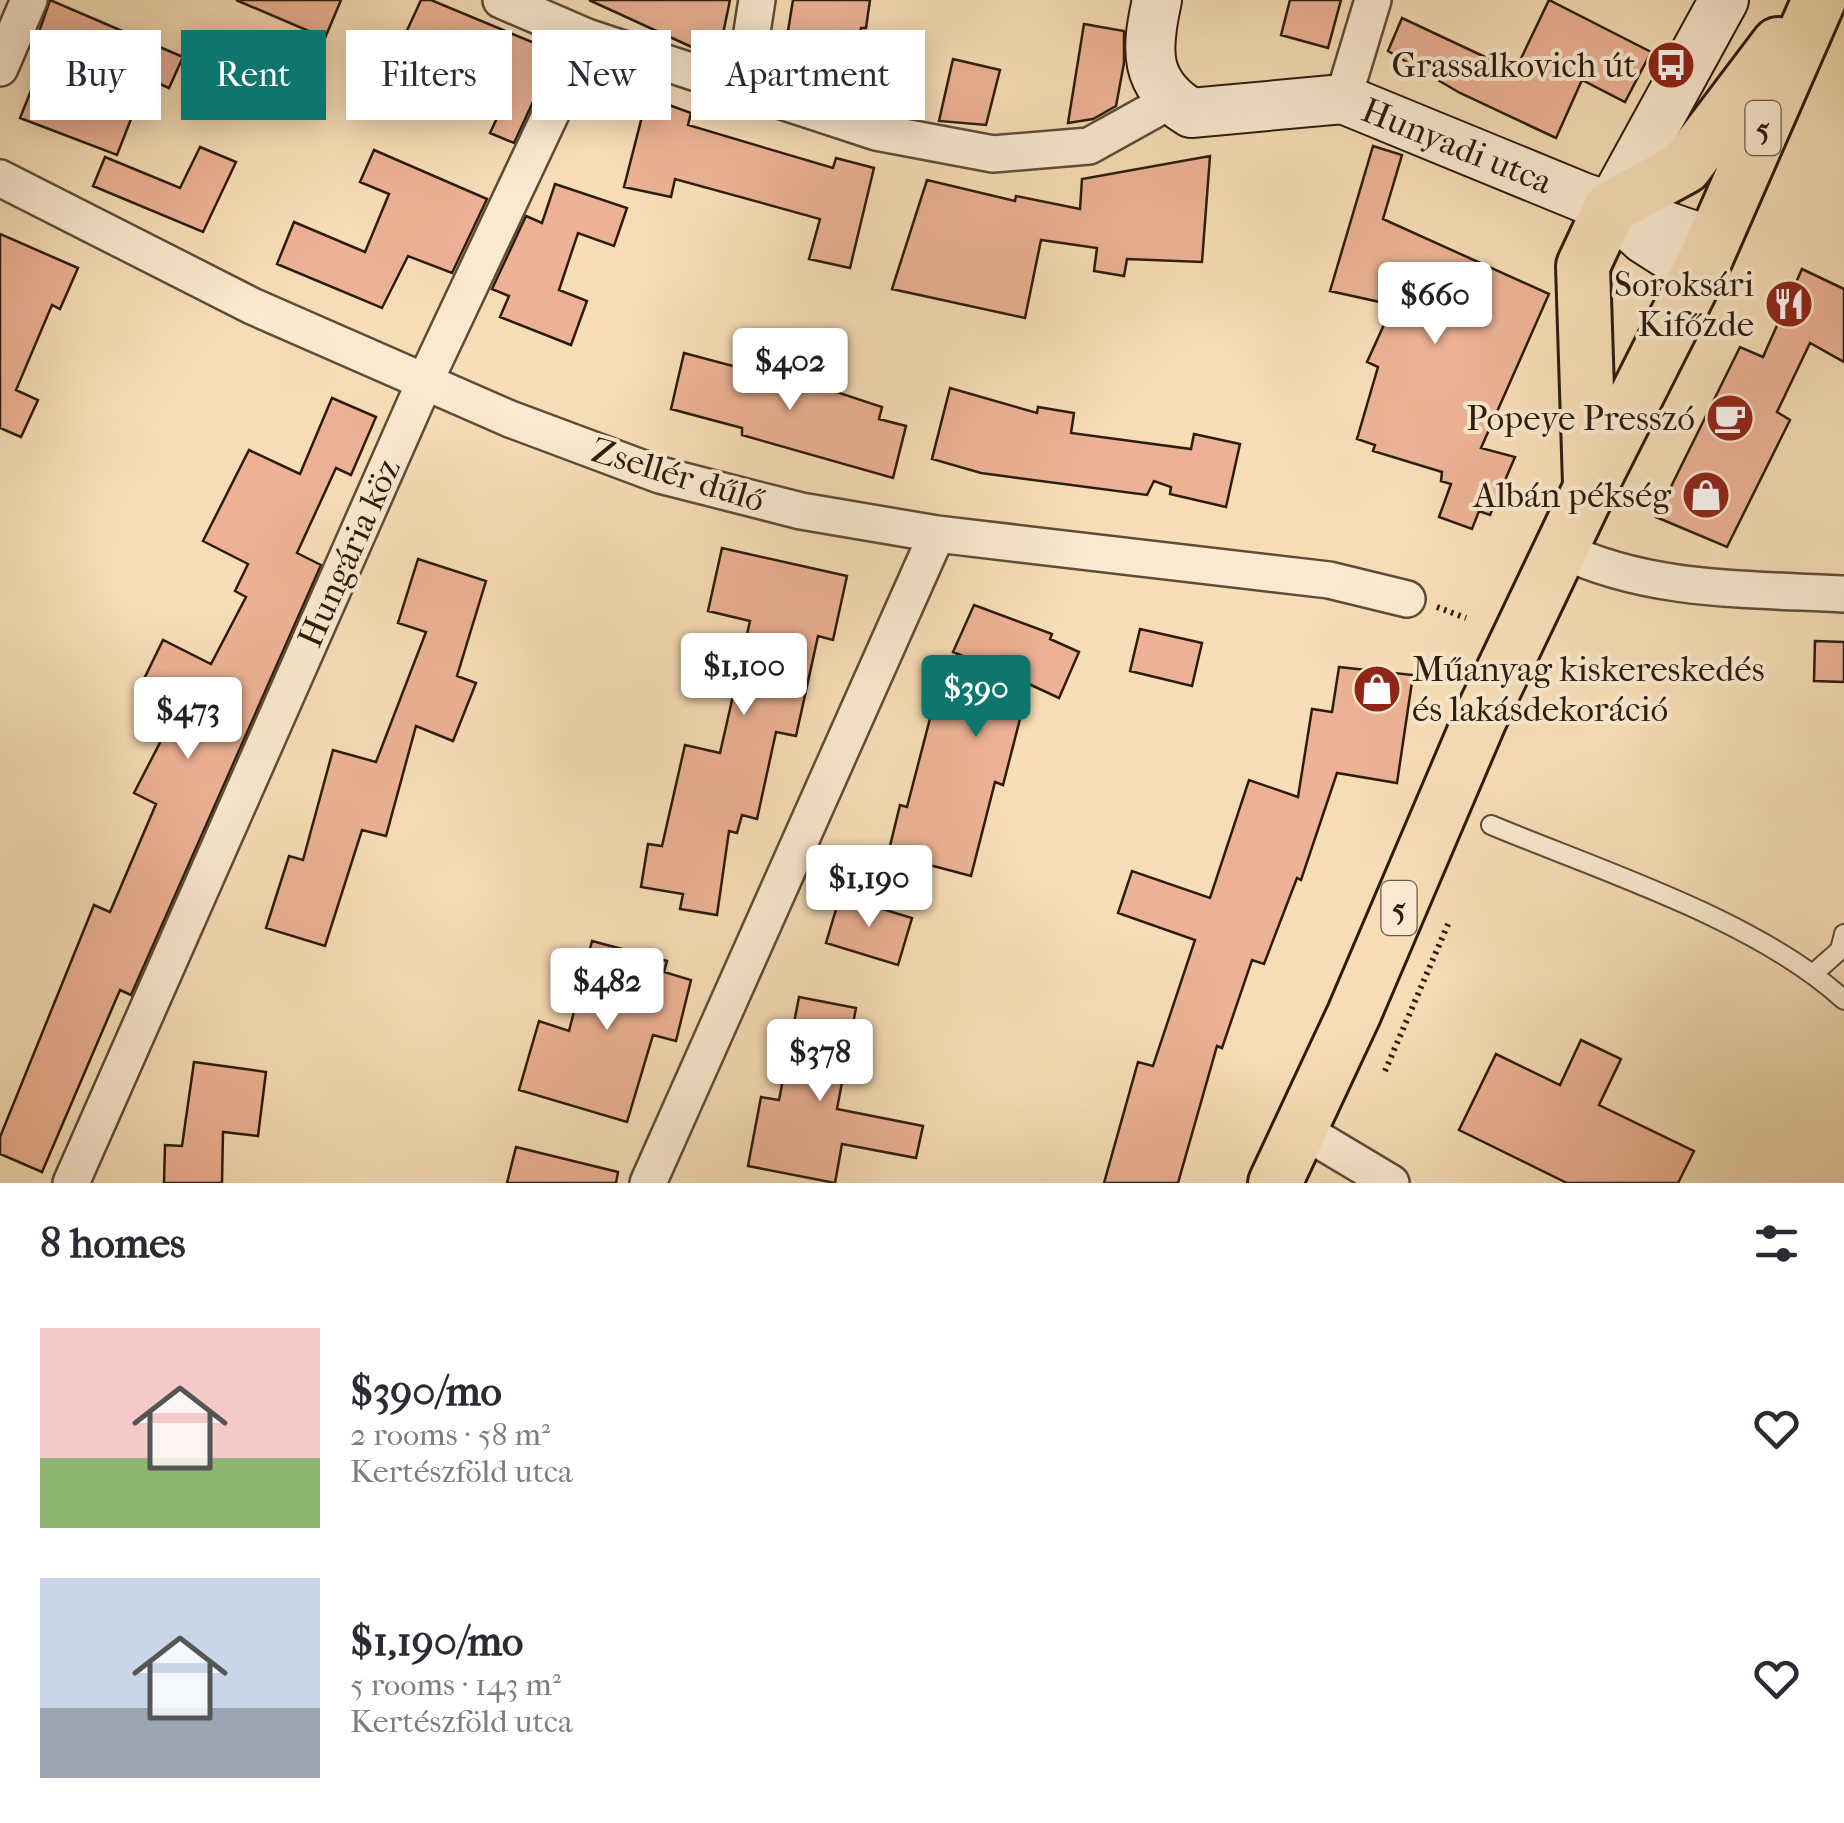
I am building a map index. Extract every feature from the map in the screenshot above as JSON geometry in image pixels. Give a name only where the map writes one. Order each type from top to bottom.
[{"type":"main road","points":[[1590,486],[1583,266],[1610,208],[1685,166],[1810,0]]},
{"type":"main road","name":"5","points":[[1275,1183],[1560,549],[1707,256],[1819,0]]},
{"type":"street","points":[[0,68],[29,0]]},
{"type":"street","points":[[501,0],[571,30]]},
{"type":"street","points":[[752,30],[757,0]]},
{"type":"street","points":[[839,120],[876,132],[992,154],[1089,146],[1170,101],[1153,74],[1149,37],[1156,0]]},
{"type":"street","points":[[1343,99],[1373,0]]},
{"type":"street","points":[[1707,256],[1692,235],[1610,208],[1724,0]]},
{"type":"street","name":"Hunyadi utca","points":[[1170,101],[1191,113],[1343,99],[1610,208]]},
{"type":"street","name":"Hungária köz","points":[[71,1183],[425,381],[548,120]]},
{"type":"street","name":"Zsellér dűlő","points":[[0,178],[252,306],[510,419],[660,475],[801,512],[937,534],[1328,580],[1407,598]]},
{"type":"street","points":[[648,1183],[937,534]]},
{"type":"street","points":[[1560,549],[1601,569],[1681,585],[1844,594]]},
{"type":"street","points":[[1299,1128],[1391,1183]]},
{"type":"lane","points":[[1491,825],[1696,911],[1814,973],[1844,1000]]},
{"type":"lane","points":[[1814,973],[1840,950],[1844,934]]},
{"type":"lane","points":[[1261,1183],[1299,1128]]},
{"type":"lane","points":[[1286,1183],[1299,1128]]},
{"type":"path","points":[[1385,1071],[1449,922]]},
{"type":"building","points":[[50,0],[120,30],[40,30]]},
{"type":"building","points":[[236,0],[341,0],[326,36],[326,30],[306,30]]},
{"type":"building","points":[[421,0],[431,0],[503,30],[407,30]]},
{"type":"building","points":[[589,0],[730,0],[724,30],[691,30],[691,47],[671,38],[671,30],[655,30]]},
{"type":"building","points":[[793,0],[870,0],[866,28],[861,30],[788,30]]},
{"type":"building","points":[[1290,0],[1341,0],[1328,48],[1281,35]]},
{"type":"building","points":[[1549,0],[1651,52],[1625,102],[1582,80],[1556,138],[1460,93],[1388,51],[1402,18],[1515,71]]},
{"type":"building","points":[[1084,24],[1124,31],[1124,63],[1116,106],[1093,119],[1068,123]]},
{"type":"building","points":[[512,34],[532,42],[532,104],[514,143],[490,133],[496,120],[512,120]]},
{"type":"building","points":[[161,48],[181,56],[169,88],[161,84]]},
{"type":"building","points":[[953,59],[1000,70],[986,125],[939,121]]},
{"type":"building","points":[[30,93],[30,120],[131,120],[117,155],[20,118]]},
{"type":"building","points":[[671,106],[691,113],[688,125],[833,168],[836,158],[874,168],[850,268],[809,259],[820,219],[675,179],[671,197],[624,187],[641,120],[671,120]]},
{"type":"building","points":[[1373,146],[1402,155],[1383,219],[1549,294],[1481,448],[1515,457],[1490,515],[1479,511],[1472,529],[1439,517],[1451,484],[1441,481],[1442,472],[1373,451],[1375,445],[1357,439],[1378,367],[1367,362],[1393,305],[1330,291]]},
{"type":"building","points":[[200,147],[236,162],[203,232],[93,186],[105,157],[180,188]]},
{"type":"building","points":[[374,150],[487,199],[452,273],[408,256],[382,308],[277,264],[294,222],[365,252],[389,194],[360,182]]},
{"type":"building","points":[[1210,156],[1202,262],[1127,259],[1124,276],[1094,271],[1097,248],[1041,240],[1025,318],[892,289],[927,180],[1015,201],[1016,196],[1080,209],[1082,179]]},
{"type":"building","points":[[555,184],[627,208],[614,246],[578,233],[559,290],[587,301],[571,345],[500,317],[509,296],[492,289],[526,216],[542,223]]},
{"type":"building","points":[[0,234],[78,268],[60,309],[52,305],[16,390],[38,400],[21,437],[0,428]]},
{"type":"building","points":[[1802,269],[1844,289],[1844,362],[1810,343],[1777,412],[1790,420],[1727,547],[1656,517],[1740,347],[1763,357]]},
{"type":"building","points":[[684,353],[767,375],[770,367],[807,375],[806,382],[882,407],[879,419],[906,426],[893,478],[742,435],[742,428],[671,409]]},
{"type":"building","points":[[950,388],[1037,413],[1038,407],[1074,413],[1071,433],[1191,449],[1194,434],[1240,444],[1226,507],[1170,494],[1171,487],[1154,481],[1147,495],[981,473],[932,459]]},
{"type":"building","points":[[332,398],[376,417],[351,475],[336,468],[297,553],[321,565],[131,995],[120,990],[42,1172],[0,1154],[0,1137],[94,905],[110,912],[156,804],[134,793],[184,696],[145,677],[163,640],[211,664],[246,597],[235,591],[248,564],[203,541],[249,450],[300,474]]},
{"type":"building","points":[[722,548],[847,576],[833,640],[818,636],[796,736],[776,732],[757,819],[742,815],[737,833],[729,831],[717,915],[680,909],[683,894],[641,887],[648,844],[662,846],[685,745],[720,753],[750,621],[708,611]]},
{"type":"building","points":[[418,559],[486,581],[457,676],[476,683],[453,741],[416,726],[386,836],[362,830],[325,946],[266,928],[289,856],[303,860],[333,750],[376,762],[426,632],[398,623]]},
{"type":"building","points":[[974,605],[1052,634],[1050,639],[1079,652],[1059,698],[1029,684],[1003,785],[995,782],[971,876],[888,854],[900,805],[907,807],[933,707],[961,715],[982,664],[953,652]]},
{"type":"building","points":[[1140,629],[1202,643],[1192,686],[1130,671]]},
{"type":"building","points":[[1815,641],[1844,642],[1844,682],[1814,681]]},
{"type":"building","points":[[1339,667],[1413,675],[1397,783],[1337,773],[1301,880],[1297,878],[1264,964],[1252,960],[1222,1048],[1217,1046],[1178,1183],[1104,1183],[1138,1062],[1153,1066],[1195,940],[1118,913],[1132,871],[1210,898],[1249,780],[1298,797],[1312,709],[1332,712]]},
{"type":"building","points":[[840,896],[912,918],[898,965],[826,943]]},
{"type":"building","points":[[592,941],[667,961],[664,972],[691,980],[676,1041],[653,1035],[627,1122],[519,1090],[539,1021],[569,1031]]},
{"type":"building","points":[[799,997],[856,1008],[837,1109],[923,1126],[916,1158],[842,1144],[835,1183],[748,1166],[761,1097],[779,1100]]},
{"type":"building","points":[[1581,1040],[1621,1059],[1599,1105],[1694,1151],[1678,1183],[1567,1183],[1459,1130],[1496,1054],[1560,1085]]},
{"type":"building","points":[[194,1062],[266,1072],[258,1136],[223,1132],[222,1183],[164,1183],[165,1145],[182,1146]]},
{"type":"building","points":[[516,1147],[618,1172],[616,1183],[507,1183]]},
{"type":"place","name":"Grassalkovich út","points":[[1671,65]]},
{"type":"place","name":"Soroksári Kifőzde","points":[[1789,304]]},
{"type":"place","name":"Popeye Presszó","points":[[1730,418]]},
{"type":"place","name":"Albán pékség","points":[[1706,495]]},
{"type":"place","name":"Műanyag kiskereskedés és lakásdekoráció","points":[[1377,689]]}]
